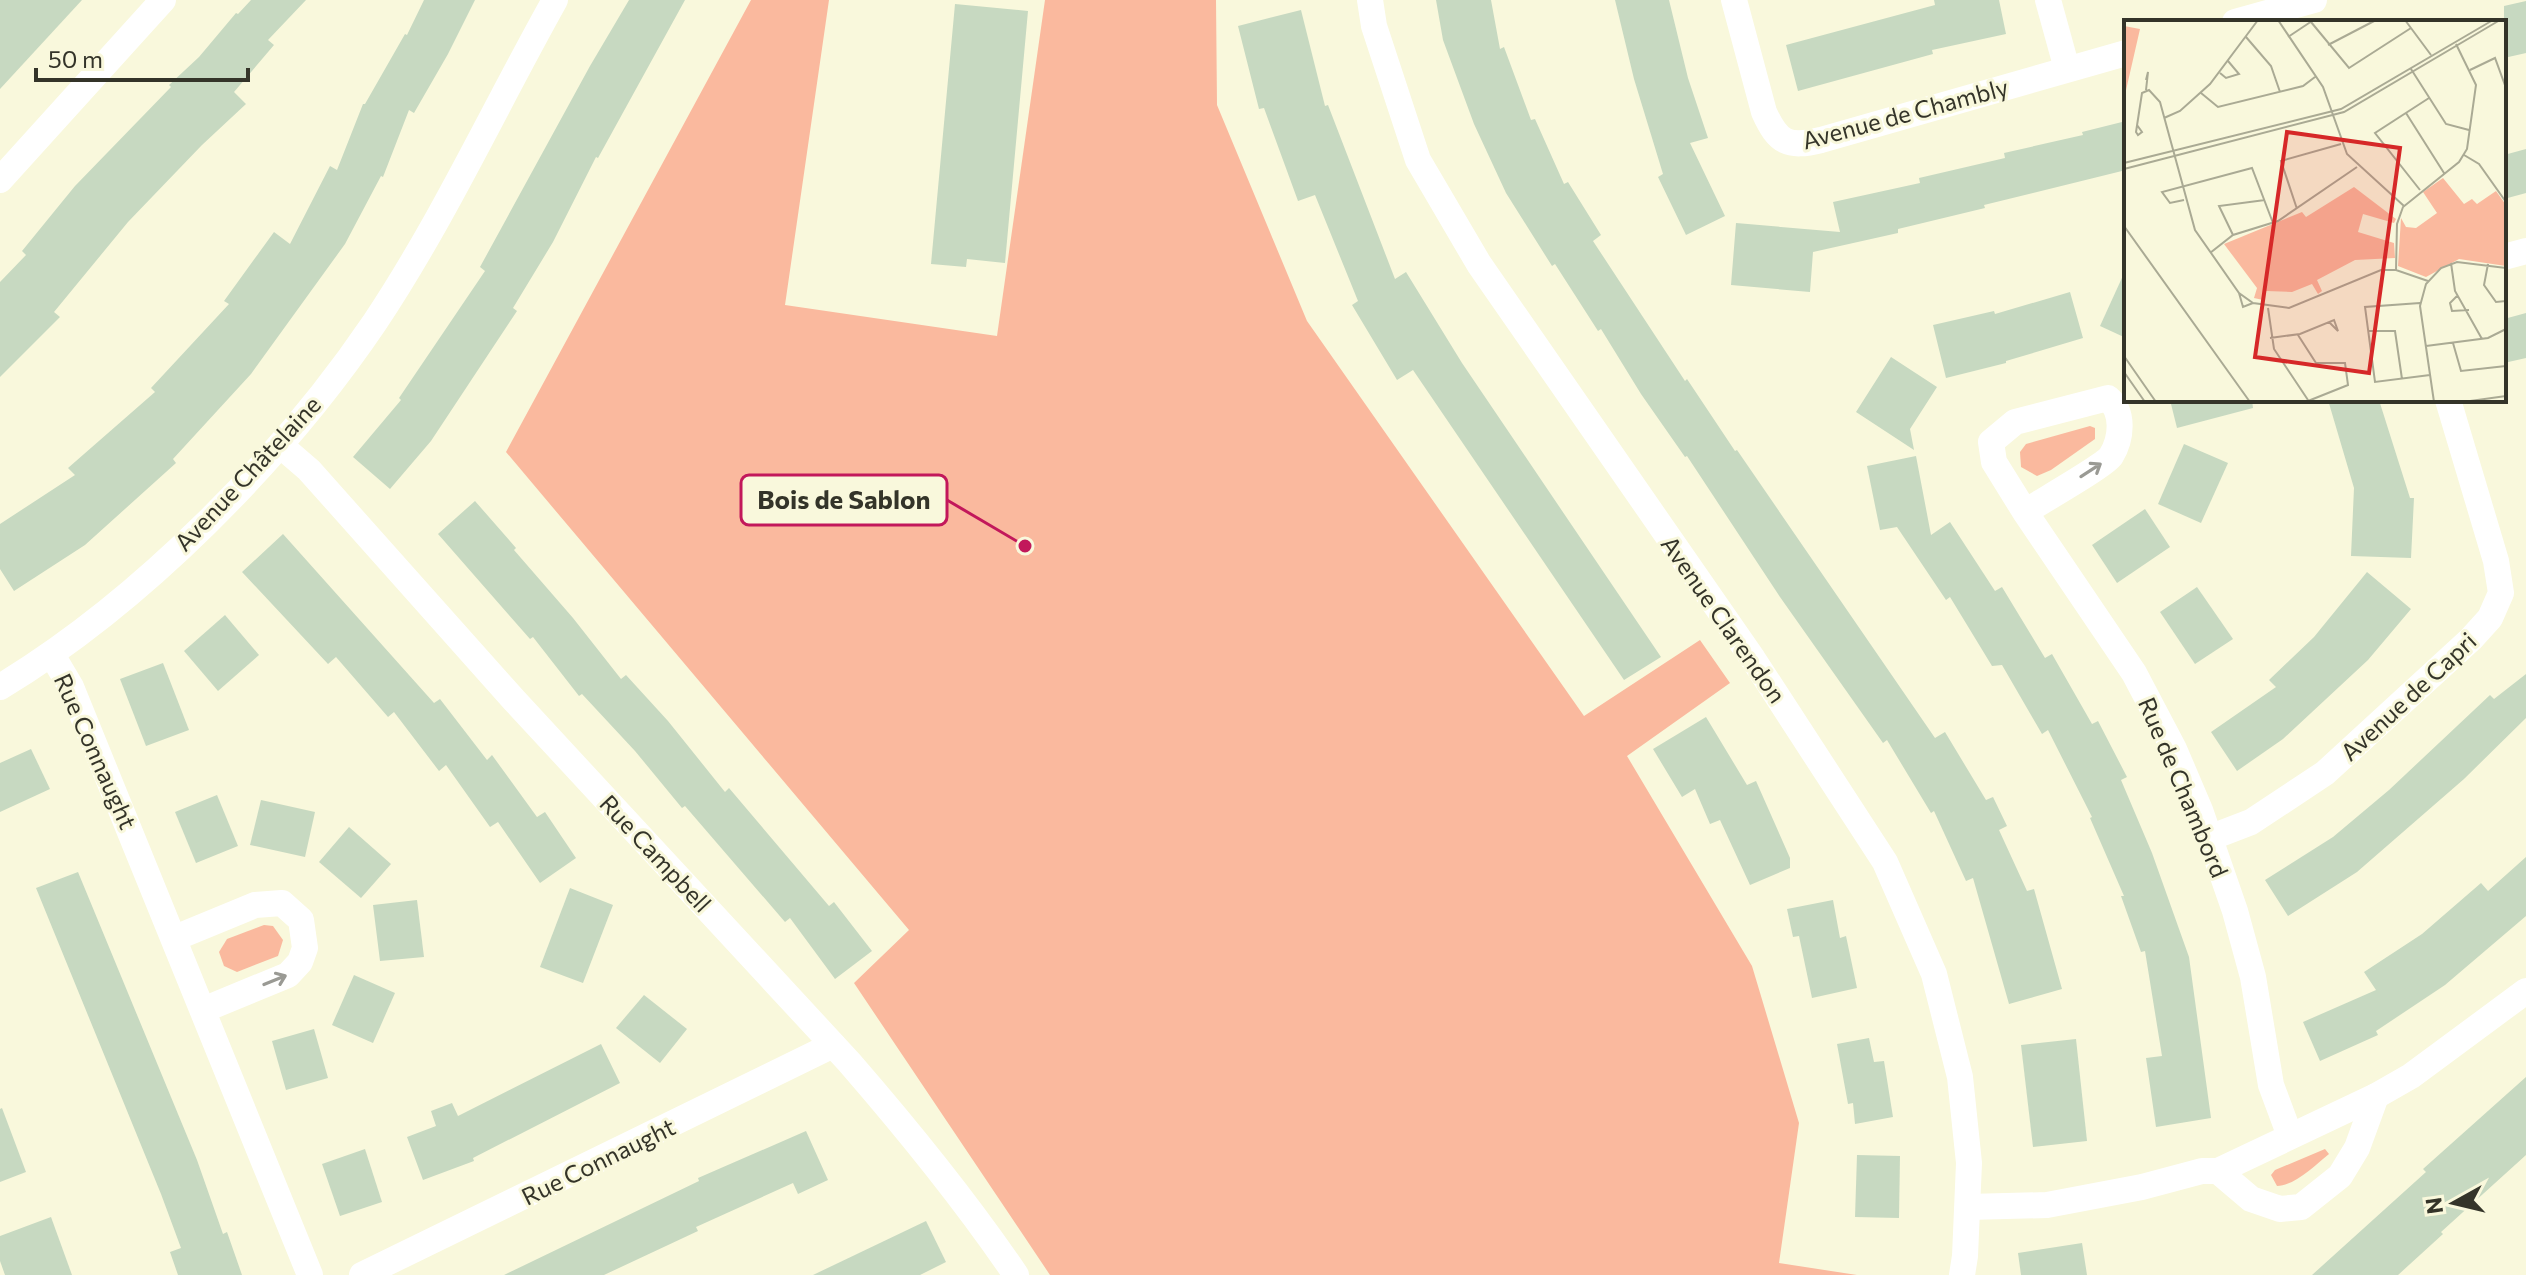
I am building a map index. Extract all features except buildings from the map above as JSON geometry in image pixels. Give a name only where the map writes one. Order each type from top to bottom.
[{"type":"street","points":[[0,180],[163,0]]},
{"type":"street","name":"Avenue Châtelaine","points":[[0,687],[52,655],[148,576],[280,445],[326,389],[382,310],[555,0]]},
{"type":"street","name":"Avenue Clarendon","points":[[1370,0],[1374,26],[1418,160],[1479,264],[1753,659],[1885,862],[1934,974],[1960,1077],[1969,1163],[1962,1275]]},
{"type":"street","name":"Avenue de Chambly","points":[[1734,0],[1764,112],[1772,130],[1780,139],[1790,143],[1821,140],[2124,54]]},
{"type":"street","points":[[2048,0],[2067,69]]},
{"type":"street","points":[[2242,20],[2314,0]]},
{"type":"street","points":[[2506,256],[2526,251]]},
{"type":"street","name":"Rue de Chambord","points":[[2025,512],[2110,458],[2121,428],[2116,404],[2108,398],[2015,422],[1991,442],[1994,462],[2025,512],[2134,673],[2174,749],[2212,837],[2253,977],[2271,1085],[2290,1136]]},
{"type":"street","name":"Avenue de Capri","points":[[2212,837],[2251,822],[2325,773],[2490,618],[2501,593],[2496,561],[2449,402]]},
{"type":"street","name":"Rue Campbell","points":[[280,445],[309,470],[514,700],[833,1045],[929,1158],[1016,1275]]},
{"type":"street","name":"Rue Connaught","points":[[52,655],[71,687],[310,1275]]},
{"type":"street","points":[[175,938],[255,905],[282,903],[301,920],[305,948],[300,962],[288,975],[203,1010]]},
{"type":"street","points":[[1968,1207],[2047,1205],[2142,1187],[2202,1171],[2218,1171],[2376,1096],[2411,1076],[2526,991]]},
{"type":"street","name":"Rue Connaught","points":[[362,1275],[833,1045]]},
{"type":"street","points":[[2218,1171],[2251,1199],[2280,1209],[2301,1207],[2340,1176],[2357,1148],[2376,1096]]},
{"type":"shaded area","points":[[751,0],[829,0],[785,305],[997,336],[1045,0],[1216,0],[1217,105],[1307,321],[1584,716],[1700,640],[1730,683],[1627,756],[1752,966],[1799,1123],[1779,1263],[1857,1275],[1050,1275],[854,983],[909,930],[506,452]]},
{"type":"shaded area","points":[[2090,426],[2095,428],[2095,439],[2051,470],[2037,476],[2021,467],[2020,452],[2026,444]]},
{"type":"shaded area","points":[[264,925],[273,926],[283,940],[278,956],[237,972],[224,966],[219,952],[227,939]]},
{"type":"shaded area","points":[[2325,1149],[2329,1154],[2304,1174],[2277,1186],[2271,1175],[2275,1170]]},
{"type":"place","name":"Bois de Sablon","points":[[1025,546]]}]
